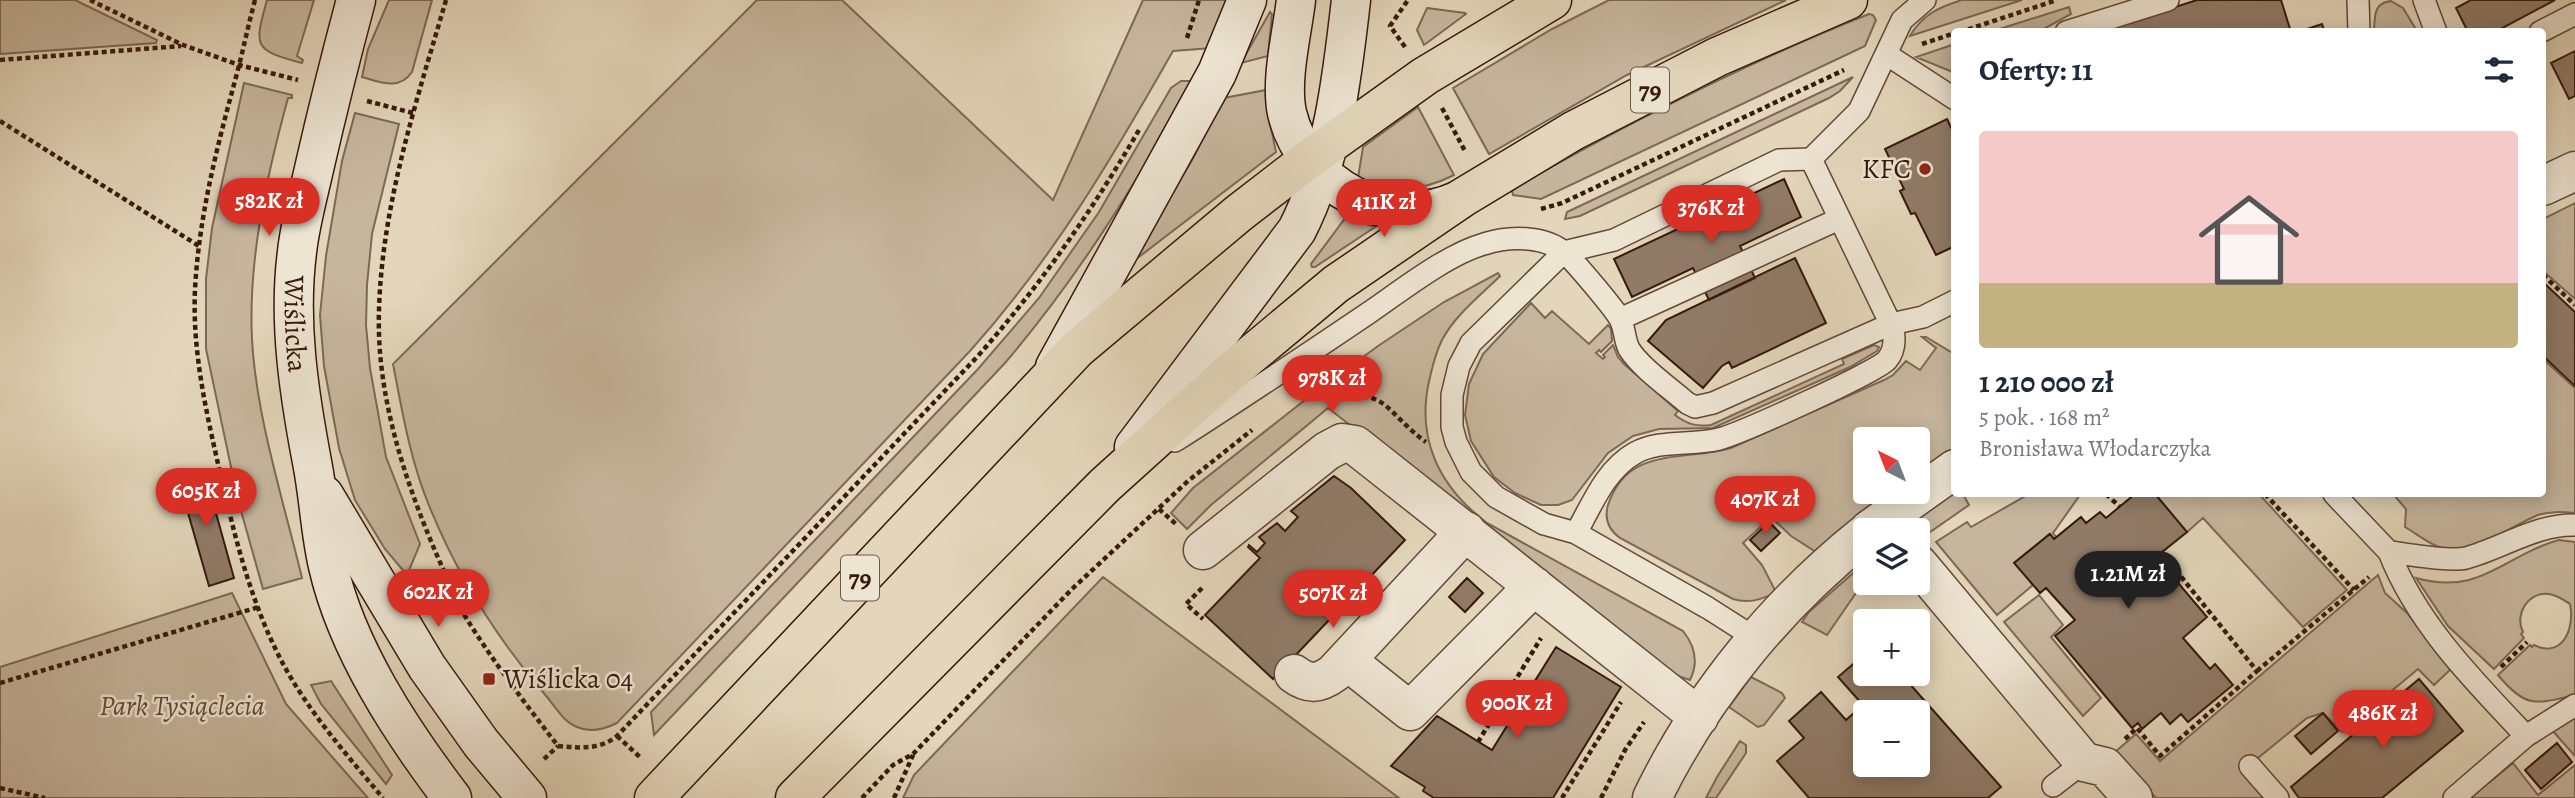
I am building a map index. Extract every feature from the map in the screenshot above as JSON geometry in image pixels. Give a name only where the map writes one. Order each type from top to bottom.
[{"type":"main road","name":"79","points":[[654,798],[1052,372],[1128,304],[1424,76],[1552,0]]},
{"type":"main road","name":"79","points":[[795,798],[1105,485],[1307,307],[1467,181],[1774,30],[1848,0]]},
{"type":"street","name":"Wiślicka","points":[[356,0],[332,91],[297,251],[294,328],[297,365],[328,569],[358,647],[407,737],[452,798]]},
{"type":"street","points":[[1052,372],[1217,73],[1247,0]]},
{"type":"street","points":[[1296,0],[1287,66],[1287,112],[1296,136],[1312,163],[1342,189],[1363,201],[1397,211],[1433,209],[1467,181]]},
{"type":"street","points":[[1105,485],[1297,230],[1313,199],[1312,163],[1346,44],[1351,0]]},
{"type":"street","points":[[1204,567],[1327,451],[1336,445],[1348,443],[1362,449],[1685,706]]},
{"type":"street","points":[[1889,518],[1951,472]]},
{"type":"street","name":"Wiślicka","points":[[317,484],[427,667],[481,743],[527,798]]},
{"type":"street","points":[[1294,674],[1313,683],[1321,682],[1334,673],[1466,531]]},
{"type":"street","points":[[1652,798],[1664,774],[1685,706],[1837,556],[1853,545]]},
{"type":"street","points":[[1930,578],[2084,762],[2105,767],[2133,798]]},
{"type":"street","points":[[1361,672],[1410,711],[1534,586]]},
{"type":"lane","points":[[1755,638],[1576,533],[1544,524],[1504,502],[1486,488],[1471,472],[1459,449],[1452,427],[1455,380],[1464,353],[1471,343],[1564,252],[1614,240],[1779,160],[1811,159],[1859,111],[1902,20],[1925,0]]},
{"type":"lane","points":[[2079,28],[2168,0]]},
{"type":"lane","points":[[2358,0],[2359,28]]},
{"type":"lane","points":[[2424,0],[2434,28]]},
{"type":"lane","points":[[2546,29],[2575,14]]},
{"type":"lane","points":[[1886,54],[1951,96]]},
{"type":"lane","points":[[1576,533],[1612,472],[1636,452],[1651,446],[1723,438],[1854,379],[1886,361],[1894,349],[1891,324],[1811,159]]},
{"type":"lane","points":[[1620,319],[1839,219]]},
{"type":"lane","points":[[1105,485],[1275,379],[1388,299],[1470,249],[1510,238],[1529,239],[1564,252],[1620,319],[1629,348],[1636,357],[1687,403],[1695,407],[1713,403],[1891,324],[1923,317],[1951,304]]},
{"type":"lane","points":[[2337,497],[2389,552],[2400,580],[2459,665],[2526,736]]},
{"type":"lane","points":[[2389,552],[2462,559],[2541,530],[2575,525]]},
{"type":"lane","points":[[2454,798],[2526,736],[2575,705]]},
{"type":"lane","points":[[2053,786],[2084,762]]},
{"type":"lane","points":[[2250,766],[2278,798]]},
{"type":"path","points":[[90,0],[183,45],[239,65],[296,80]]},
{"type":"path","points":[[255,0],[210,174],[199,246],[195,320],[201,381],[247,577],[279,657],[331,736],[383,798]]},
{"type":"path","points":[[446,0],[414,113],[387,235],[379,310],[382,367],[393,429],[414,502],[459,606],[558,746],[590,748],[608,743],[617,736],[977,357],[1021,307],[1069,241],[1144,120]]},
{"type":"path","points":[[1185,47],[1199,0]]},
{"type":"path","points":[[1406,48],[1390,26],[1408,0]]},
{"type":"path","points":[[1972,28],[2057,0]]},
{"type":"path","points":[[0,60],[183,45]]},
{"type":"path","points":[[1562,203],[1849,67]]},
{"type":"path","points":[[357,98],[414,113]]},
{"type":"path","points":[[1441,104],[1467,181]]},
{"type":"path","points":[[0,121],[199,246]]},
{"type":"path","points":[[2546,278],[2575,304]]},
{"type":"path","points":[[2109,497],[2120,507]]},
{"type":"path","points":[[2134,731],[2137,728],[2160,756],[2352,592],[2268,497]]},
{"type":"path","points":[[862,798],[893,765],[913,754],[1072,589],[1159,509],[1171,518]]},
{"type":"path","points":[[2162,553],[2257,671]]},
{"type":"path","points":[[1203,619],[1186,604],[1204,567]]},
{"type":"path","points":[[0,683],[259,607]]},
{"type":"path","points":[[1478,742],[1543,635]]},
{"type":"path","points":[[2496,672],[2527,642]]},
{"type":"path","points":[[1562,798],[1624,698]]},
{"type":"path","points":[[1601,798],[1625,750],[1654,705],[1685,706]]},
{"type":"path","points":[[617,736],[639,757]]},
{"type":"path","points":[[894,798],[913,754]]},
{"type":"path","points":[[0,788],[45,798]]},
{"type":"green space","points":[[0,0],[75,0],[157,40],[156,43],[0,54]]},
{"type":"green space","points":[[267,0],[314,0],[297,56],[303,60],[302,63],[274,54],[261,44],[260,28]]},
{"type":"green space","points":[[389,0],[432,0],[412,72],[401,82],[395,83],[362,77],[368,49]]},
{"type":"green space","points":[[757,0],[842,0],[1053,200],[1143,0],[1233,0],[1212,48],[1173,51],[1104,169],[1055,244],[970,351],[617,723],[597,730],[582,729],[572,725],[560,714],[512,652],[480,605],[452,555],[416,469],[393,364]]},
{"type":"green space","points":[[1609,0],[1786,0],[1627,75],[1489,154],[1453,88],[1552,29]]},
{"type":"green space","points":[[1962,0],[2022,0],[1910,36],[1920,22],[1932,13]]},
{"type":"green space","points":[[2391,1],[2403,8],[2415,28],[2374,28],[2378,8]]},
{"type":"green space","points":[[2069,7],[2071,14],[2045,28],[2002,28]]},
{"type":"green space","points":[[1427,8],[1466,14],[1424,45],[1417,30]]},
{"type":"green space","points":[[1270,12],[1268,56],[1241,63]]},
{"type":"green space","points":[[1869,14],[1876,20],[1865,46],[1541,199],[1513,195],[1512,191],[1521,184],[1649,115],[1779,52]]},
{"type":"green space","points":[[1951,45],[1951,71],[1916,57]]},
{"type":"green space","points":[[1853,77],[1829,98],[1580,216],[1565,219],[1567,212]]},
{"type":"green space","points":[[1181,81],[1193,81],[1151,155],[1083,262],[1032,330],[1005,363],[654,735],[651,712],[978,369],[1039,298],[1099,212],[1171,88]]},
{"type":"green space","points":[[244,83],[292,95],[292,98],[288,98],[280,127],[261,217],[253,278],[252,339],[265,429],[302,578],[263,589],[238,500],[206,349],[206,279],[212,228]]},
{"type":"green space","points":[[1266,90],[1276,152],[1131,263],[1192,160],[1224,98]]},
{"type":"green space","points":[[1418,107],[1454,175],[1430,185],[1406,188],[1383,186],[1358,178],[1363,147]]},
{"type":"green space","points":[[355,113],[399,124],[372,234],[366,325],[370,368],[386,457],[420,544],[407,575],[385,549],[355,500],[339,448],[324,366],[320,315],[326,256],[342,161]]},
{"type":"green space","points":[[2575,203],[2575,299],[2546,274],[2546,218]]},
{"type":"green space","points":[[1346,217],[1375,227],[1312,267],[1311,264]]},
{"type":"green space","points":[[1498,273],[1500,276],[1454,322],[1436,354],[1426,399],[1426,420],[1434,459],[1455,493],[1487,523],[1683,631],[1694,654],[1690,680],[1672,674],[1328,408],[1211,505],[1187,529],[1171,513],[1193,488],[1378,346],[1444,302]]},
{"type":"green space","points":[[1531,303],[1545,318],[1552,311],[1589,344],[1608,325],[1612,341],[1601,352],[1599,350],[1596,353],[1603,359],[1603,355],[1613,345],[1624,364],[1678,411],[1675,415],[1696,425],[1711,425],[1844,364],[1842,359],[1874,345],[1879,347],[1877,351],[1850,367],[1713,428],[1659,429],[1633,436],[1608,453],[1572,500],[1558,505],[1541,505],[1515,493],[1494,477],[1471,441],[1465,415],[1469,384],[1483,354]]},
{"type":"green space","points":[[1922,337],[1951,352],[1951,453],[1930,466],[1930,427],[1853,427],[1853,504],[1878,504],[1860,518],[1853,518],[1853,523],[1816,552],[1791,536],[1771,517],[1743,543],[1762,565],[1776,592],[1755,600],[1733,599],[1620,538],[1610,528],[1607,519],[1608,505],[1617,486],[1629,473],[1643,464],[1731,448],[1884,380],[1906,361],[1920,370],[1936,348]]},
{"type":"green space","points":[[2546,362],[2575,388],[2575,513],[2552,512],[2538,515],[2491,539],[2466,548],[2454,549],[2433,544],[2405,527],[2406,509],[2396,497],[2546,497]]},
{"type":"green space","points":[[1951,494],[1951,497],[1965,497],[1969,505],[1930,532],[1930,518],[1921,518],[1921,513]]},
{"type":"green space","points":[[2024,497],[2079,497],[2053,533],[2056,537],[2054,539],[2049,534],[2015,563],[2033,585],[1997,615],[1936,542],[1967,522],[1971,527]]},
{"type":"green space","points":[[2158,497],[2262,497],[2347,590],[2303,627],[2203,518],[2187,532]]},
{"type":"green space","points":[[2559,540],[2575,542],[2575,695],[2541,702],[2532,701],[2516,694],[2498,675],[2530,645],[2553,648],[2559,645],[2565,639],[2571,622],[2570,604],[2549,594],[2541,594],[2529,600],[2520,618],[2523,632],[2521,634],[2524,638],[2494,669],[2448,626],[2416,578],[2458,582],[2475,578]]},
{"type":"green space","points":[[1853,573],[1855,595],[1827,635],[1802,622],[1809,612]]},
{"type":"green space","points":[[2378,575],[2385,593],[2407,613],[2451,669],[2434,685],[2418,669],[2342,732],[2323,713],[2307,718],[2242,771],[2265,798],[2156,798],[2115,752],[2136,734],[2160,761]]},
{"type":"green space","points":[[1103,577],[1399,798],[903,798],[914,775]]},
{"type":"green space","name":"Park Tysiąclecia","points":[[232,593],[286,704],[368,798],[0,798],[0,667]]},
{"type":"green space","points":[[2039,595],[2063,625],[2051,637],[2101,698],[2083,716],[2004,622]]},
{"type":"green space","points":[[1751,677],[1782,693],[1785,698],[1764,725],[1758,727],[1729,707]]},
{"type":"green space","points":[[331,681],[392,775],[386,784],[321,704],[311,685]]},
{"type":"green space","points":[[2575,715],[2575,756],[2551,729]]},
{"type":"green space","points":[[1740,741],[1746,745],[1746,753],[1716,798],[1706,798],[1717,777]]},
{"type":"green space","points":[[2513,763],[2538,795],[2575,765],[2575,798],[2470,798]]},
{"type":"building","points":[[2197,0],[2281,0],[2290,28],[2110,28]]},
{"type":"building","points":[[2471,0],[2555,0],[2502,28],[2466,28],[2456,8]]},
{"type":"building","points":[[2575,51],[2575,96],[2569,99],[2551,63]]},
{"type":"building","name":"KFC","points":[[1947,119],[1951,128],[1951,248],[1936,255],[1915,213],[1911,214],[1900,191],[1904,189],[1885,149]]},
{"type":"building","points":[[1784,179],[1801,217],[1740,246],[1755,278],[1709,300],[1693,268],[1632,297],[1614,259]]},
{"type":"building","points":[[1795,258],[1826,323],[1732,368],[1729,362],[1722,366],[1703,388],[1648,341],[1666,320]]},
{"type":"building","points":[[2546,285],[2575,312],[2575,386],[2546,359]]},
{"type":"building","points":[[204,470],[234,578],[209,586],[178,478]]},
{"type":"building","points":[[1334,476],[1351,488],[1405,540],[1273,679],[1205,615],[1260,558],[1249,545],[1257,552],[1265,543],[1259,537],[1277,523],[1285,531],[1298,517],[1291,511]]},
{"type":"building","points":[[2131,497],[2158,497],[2187,532],[2156,557],[2207,617],[2183,638],[2210,669],[2215,664],[2233,685],[2188,722],[2181,714],[2170,724],[2161,713],[2142,729],[2138,723],[2132,728],[2055,636],[2075,620],[2046,588],[2040,593],[2014,563],[2050,534],[2054,539],[2081,517],[2086,523],[2100,512],[2106,518]]},
{"type":"building","points":[[1769,522],[1780,533],[1761,551],[1750,540]]},
{"type":"building","points":[[1467,578],[1483,593],[1465,612],[1449,597]]},
{"type":"building","points":[[1556,647],[1621,687],[1553,798],[1434,798],[1423,791],[1425,787],[1391,766],[1437,716],[1492,750]]},
{"type":"building","points":[[1853,664],[1853,686],[1912,686],[1924,700],[1859,700],[1838,677]]},
{"type":"building","points":[[2419,679],[2463,731],[2382,798],[2299,798],[2291,787]]},
{"type":"building","points":[[1821,692],[1846,720],[1853,714],[1853,777],[1930,777],[1930,707],[2001,787],[1988,798],[1809,798],[1777,761],[1804,738],[1789,721]]},
{"type":"building","points":[[2323,713],[2338,731],[2311,754],[2295,736]]},
{"type":"building","points":[[2557,743],[2572,762],[2541,789],[2525,770]]},
{"type":"place","name":"KFC","points":[[1925,169]]},
{"type":"place","name":"Wiślicka 04","points":[[489,679]]}]
